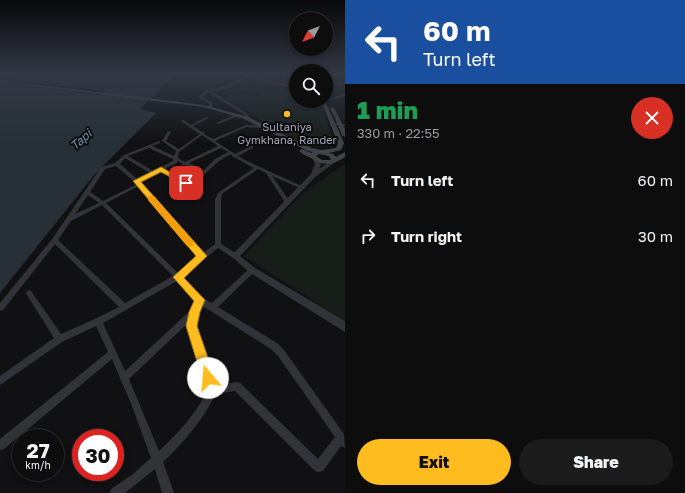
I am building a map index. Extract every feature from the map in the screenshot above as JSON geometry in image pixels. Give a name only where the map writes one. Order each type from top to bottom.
[{"type":"main road","points":[[130,97],[210,108],[238,115],[266,127],[299,146],[334,157],[334,162]]},
{"type":"main road","points":[[315,158],[314,154],[339,150],[340,146],[330,108]]},
{"type":"main road","points":[[333,108],[343,125],[345,135]]},
{"type":"main road","points":[[266,127],[323,162],[334,162],[345,154]]},
{"type":"street","points":[[200,97],[212,104],[210,108]]},
{"type":"street","points":[[218,97],[244,113],[250,120]]},
{"type":"street","points":[[218,123],[238,115]]},
{"type":"street","points":[[191,126],[207,118]]},
{"type":"street","points":[[183,121],[214,140],[232,154],[257,168],[304,188]]},
{"type":"street","points":[[333,124],[343,125]]},
{"type":"street","points":[[214,140],[246,126],[266,127]]},
{"type":"street","points":[[169,132],[164,141],[178,150]]},
{"type":"street","points":[[69,220],[103,203],[153,173],[175,162],[175,154],[178,150],[203,134]]},
{"type":"street","points":[[0,308],[55,240],[103,168],[117,164],[125,156],[159,142]]},
{"type":"street","points":[[148,146],[184,164],[202,171]]},
{"type":"street","points":[[184,164],[221,146]]},
{"type":"street","points":[[161,169],[186,183],[191,184],[202,171],[217,160],[252,147]]},
{"type":"street","points":[[125,156],[153,173]]},
{"type":"street","points":[[235,256],[304,188],[313,176],[318,164],[315,158]]},
{"type":"street","points":[[313,176],[334,162]]},
{"type":"street","points":[[117,164],[138,183],[202,256]]},
{"type":"street","points":[[218,245],[218,200],[220,194],[257,168]]},
{"type":"street","points":[[268,173],[288,203]]},
{"type":"street","points":[[87,192],[103,203],[200,300],[274,346],[281,353],[343,440],[319,467],[236,386],[213,390]]},
{"type":"street","points":[[55,240],[123,306]]},
{"type":"street","points":[[218,245],[235,256],[252,270],[345,328]]},
{"type":"street","points":[[0,381],[59,339],[98,322],[123,306],[178,277],[202,256],[218,245]]},
{"type":"street","points":[[212,308],[252,270]]},
{"type":"street","points":[[29,293],[59,339]]},
{"type":"street","points":[[115,493],[126,486],[171,446],[200,413],[213,390],[192,326],[194,312],[200,300]]},
{"type":"street","points":[[124,378],[194,312]]},
{"type":"street","points":[[98,322],[124,378],[157,458],[168,493]]},
{"type":"street","points":[[0,445],[113,353]]},
{"type":"shaded area","name":"Sultaniya Gymkhana, Rander","points":[[224,97],[289,97],[289,108],[322,108],[334,143],[321,147],[310,145],[285,134]]},
{"type":"shaded area","points":[[345,164],[345,321],[244,256],[305,191]]},
{"type":"water","name":"Tapi","points":[[0,97],[152,97],[141,109],[156,113],[95,174],[0,293]]},
{"type":"slow traffic","points":[[151,198],[190,243]]},
{"type":"place","name":"Sultaniya Gymkhana, Rander","points":[[287,114]]},
{"type":"route","points":[[186,183],[161,169],[137,181],[202,256],[178,277],[200,300],[194,312],[192,326],[208,378]]}]
